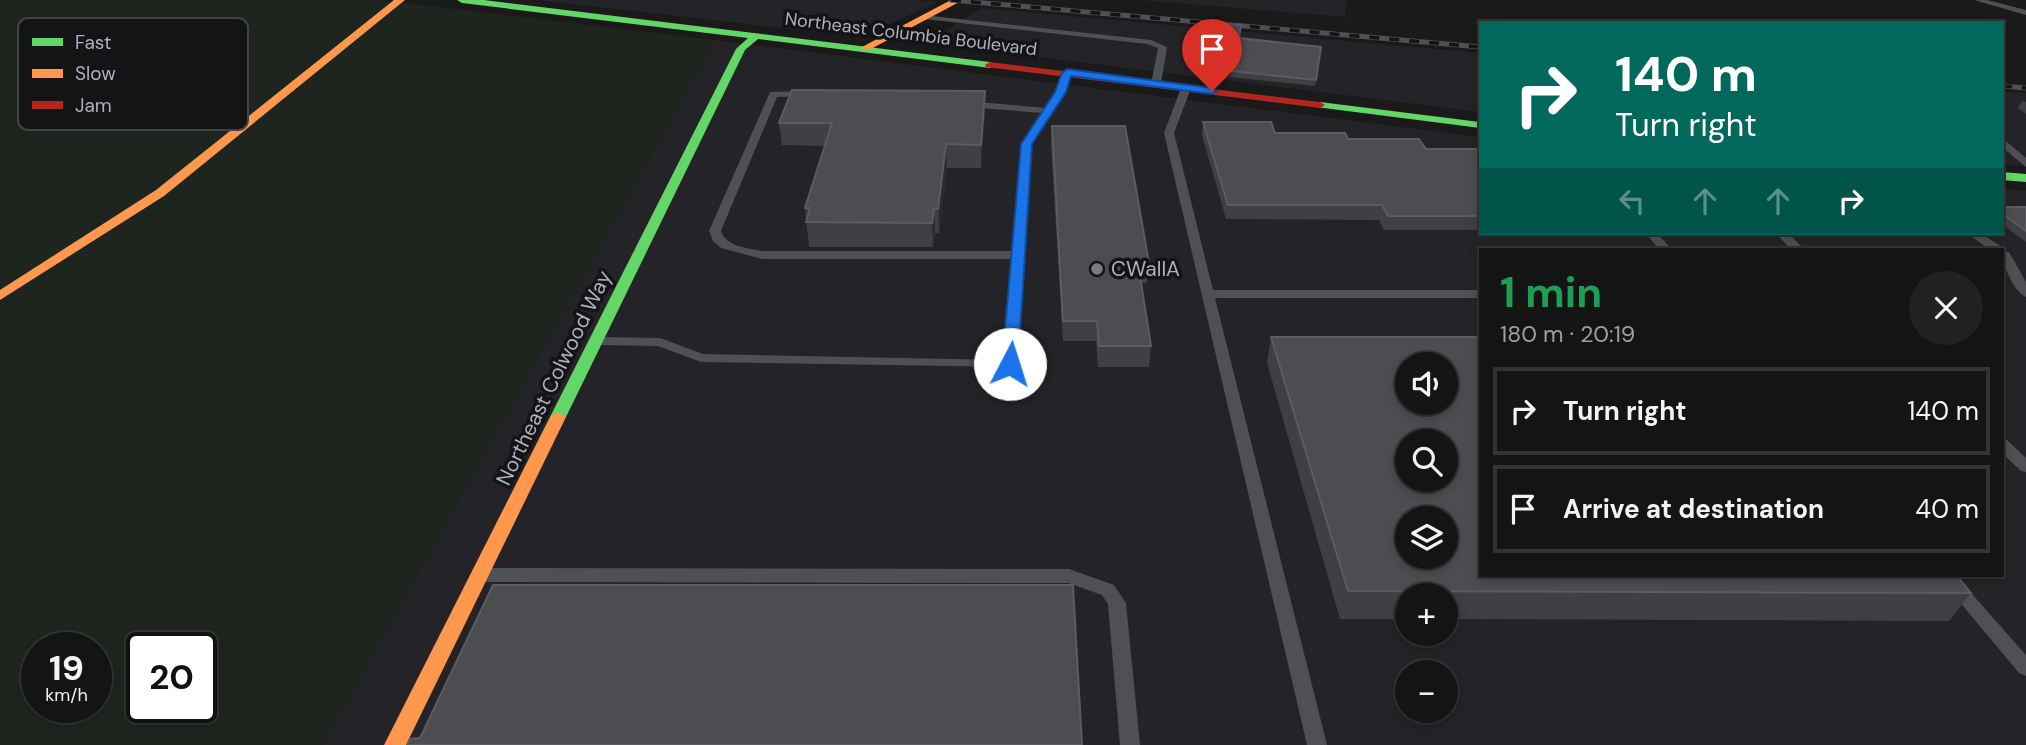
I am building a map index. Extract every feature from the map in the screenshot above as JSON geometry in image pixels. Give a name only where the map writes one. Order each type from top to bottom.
[{"type":"main road","points":[[248,122],[400,0]]},
{"type":"main road","name":"Northeast Columbia Boulevard","points":[[462,0],[1479,125]]},
{"type":"main road","points":[[865,48],[958,0]]},
{"type":"main road","name":"Northeast Colwood Way","points":[[395,745],[741,49],[757,35]]},
{"type":"main road","points":[[0,296],[89,242],[160,193],[238,130]]},
{"type":"main road","points":[[2004,176],[2026,178]]},
{"type":"lane","points":[[1978,0],[2026,13]]},
{"type":"lane","points":[[925,17],[1163,47],[1156,84]]},
{"type":"lane","points":[[596,341],[660,342],[701,358],[1010,364],[1027,144],[1061,92],[1067,73]]},
{"type":"lane","points":[[1186,88],[1169,133],[1317,745]]},
{"type":"lane","points":[[826,95],[774,94],[715,230],[717,238],[725,245],[762,255],[1019,255]]},
{"type":"lane","points":[[961,104],[1048,111]]},
{"type":"lane","points":[[2004,143],[2026,164]]},
{"type":"lane","points":[[1783,235],[1797,248]]},
{"type":"lane","points":[[1976,235],[1995,248]]},
{"type":"lane","points":[[2004,254],[2026,267]]},
{"type":"lane","points":[[2004,256],[2026,293]]},
{"type":"lane","points":[[1208,294],[1479,294]]},
{"type":"lane","points":[[2004,446],[2026,467]]},
{"type":"lane","points":[[480,575],[1069,576],[1108,590],[1117,603],[1130,745]]},
{"type":"lane","points":[[1947,577],[2026,668]]},
{"type":"shaded area","points":[[0,0],[379,0],[715,40],[322,745],[0,745]]},
{"type":"shaded area","points":[[538,0],[916,0],[939,2],[860,37]]},
{"type":"shaded area","points":[[1140,0],[1347,0],[1345,17]]},
{"type":"shaded area","points":[[981,8],[1479,53],[1479,112],[926,43]]},
{"type":"shaded area","points":[[715,40],[1479,137],[1479,235],[2004,235],[2004,188],[2026,191],[2026,745],[322,745]]},
{"type":"shaded area","points":[[2004,91],[2026,93],[2026,166],[2004,164]]},
{"type":"building","points":[[1203,22],[1241,25],[1239,38],[1321,47],[1316,80],[1231,71],[1233,65],[1192,61]]},
{"type":"building","points":[[792,90],[985,91],[981,145],[946,144],[938,209],[934,208],[932,223],[806,222],[810,208],[805,208],[832,123],[779,123]]},
{"type":"building","points":[[1203,122],[1271,122],[1275,133],[1345,133],[1348,139],[1419,139],[1426,149],[1479,149],[1479,216],[1388,216],[1382,205],[1228,205]]},
{"type":"building","points":[[1052,126],[1125,126],[1149,263],[1138,263],[1151,346],[1099,346],[1097,321],[1063,321]]},
{"type":"building","points":[[2004,207],[2026,207],[2026,231],[2004,214]]},
{"type":"building","points":[[1271,337],[1479,337],[1479,577],[1958,577],[1971,593],[1458,591],[1458,583],[1395,583],[1395,591],[1348,591]]},
{"type":"building","points":[[493,585],[1073,585],[1082,745],[407,745],[410,739],[420,738]]},
{"type":"railway","points":[[951,0],[1479,47]]},
{"type":"railway","points":[[2004,86],[2026,88]]},
{"type":"traffic: fast","points":[[462,0],[990,65]]},
{"type":"traffic: fast","points":[[558,417],[741,49],[757,35]]},
{"type":"traffic: fast","points":[[1320,105],[1479,125]]},
{"type":"traffic: fast","points":[[2004,176],[2026,178]]},
{"type":"traffic: slow","points":[[248,122],[400,0]]},
{"type":"traffic: slow","points":[[865,48],[958,0]]},
{"type":"traffic: slow","points":[[0,296],[160,193],[238,130]]},
{"type":"traffic: slow","points":[[395,745],[558,417]]},
{"type":"traffic: jam","points":[[990,65],[1320,105]]},
{"type":"place","name":"CWallA","points":[[1097,269]]},
{"type":"route","points":[[1010,364],[1027,144],[1061,92],[1067,73],[1212,91]]}]
